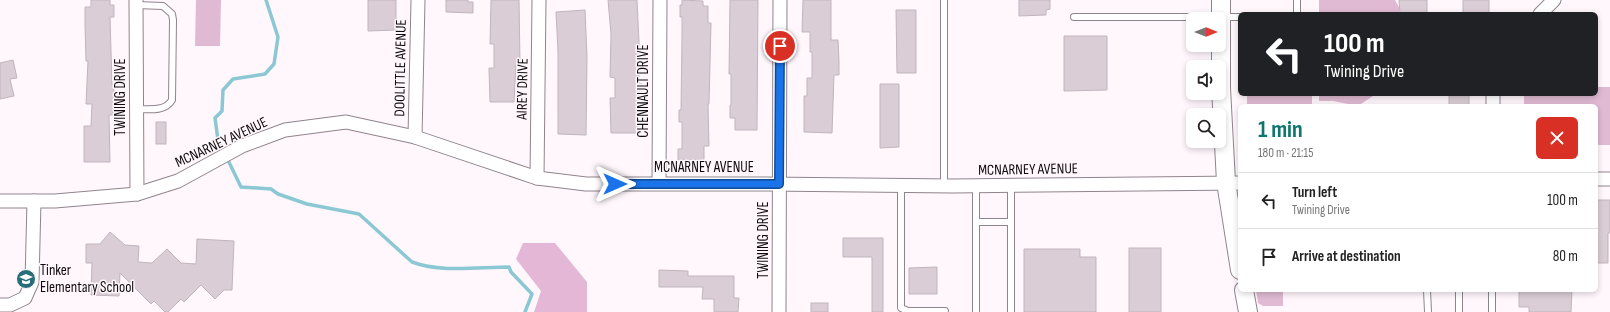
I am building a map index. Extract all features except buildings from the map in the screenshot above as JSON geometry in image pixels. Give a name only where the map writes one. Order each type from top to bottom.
[{"type":"main road","points":[[1221,8],[1221,88],[1233,183],[1238,245]]},
{"type":"main road","points":[[1244,292],[1248,312]]},
{"type":"street","name":"DOOLITTLE AVENUE","points":[[415,137],[418,0]]},
{"type":"street","name":"AIREY DRIVE","points":[[537,178],[540,0]]},
{"type":"street","name":"CHENNAULT DRIVE","points":[[659,183],[660,0]]},
{"type":"street","name":"TWINING DRIVE","points":[[779,312],[780,0]]},
{"type":"street","points":[[1542,12],[1554,0]]},
{"type":"street","name":"TWINING DRIVE","points":[[136,2],[137,194]]},
{"type":"street","name":"MCNARNEY AVENUE","points":[[0,201],[55,201],[137,194],[178,180],[242,146],[285,130],[346,122],[415,137],[537,178],[586,184],[659,183],[1011,186],[1233,183]]},
{"type":"street","points":[[1598,179],[1610,179]]},
{"type":"street","points":[[0,305],[10,305],[24,298],[32,282],[34,201]]},
{"type":"lane","points":[[944,0],[944,186]]},
{"type":"lane","points":[[1297,0],[1297,12]]},
{"type":"lane","points":[[136,2],[163,6],[172,14],[173,20],[172,100],[170,104],[162,108],[136,109]]},
{"type":"lane","points":[[1074,17],[1221,8],[1238,16]]},
{"type":"lane","points":[[901,186],[901,308],[908,311],[945,311]]},
{"type":"lane","points":[[976,186],[976,312]]},
{"type":"lane","points":[[1011,186],[1011,312]]},
{"type":"lane","points":[[976,222],[1011,222]]},
{"type":"lane","points":[[1428,292],[1428,312]]},
{"type":"lane","points":[[1459,292],[1459,312]]},
{"type":"lane","points":[[1492,292],[1492,312]]},
{"type":"lane","points":[[13,312],[24,298]]},
{"type":"shaded area","points":[[196,0],[221,0],[220,46],[195,46]]},
{"type":"shaded area","points":[[1319,0],[1395,0],[1399,7],[1399,12],[1319,12]]},
{"type":"shaded area","points":[[1598,87],[1610,87],[1610,145],[1598,145],[1598,104],[1524,104],[1524,96],[1598,96]]},
{"type":"shaded area","points":[[1247,96],[1312,96],[1312,104],[1247,104]]},
{"type":"shaded area","points":[[1319,96],[1373,96],[1361,104],[1319,101]]},
{"type":"shaded area","points":[[523,243],[555,243],[587,282],[587,312],[534,312],[541,291],[516,259]]},
{"type":"shaded area","points":[[1256,292],[1283,292],[1283,306],[1263,306],[1258,303]]},
{"type":"waterway","points":[[224,152],[218,140],[215,118],[222,111],[223,90],[233,79],[265,74],[274,64],[278,37],[266,0]]},
{"type":"waterway","points":[[227,158],[241,187],[271,189],[278,194],[307,204],[359,214],[412,262],[435,267],[460,269],[509,267],[511,272],[532,294],[525,312]]},
{"type":"place","name":"Tinker Elementary School","points":[[26,279]]},
{"type":"route","points":[[615,184],[779,184],[780,46]]}]
